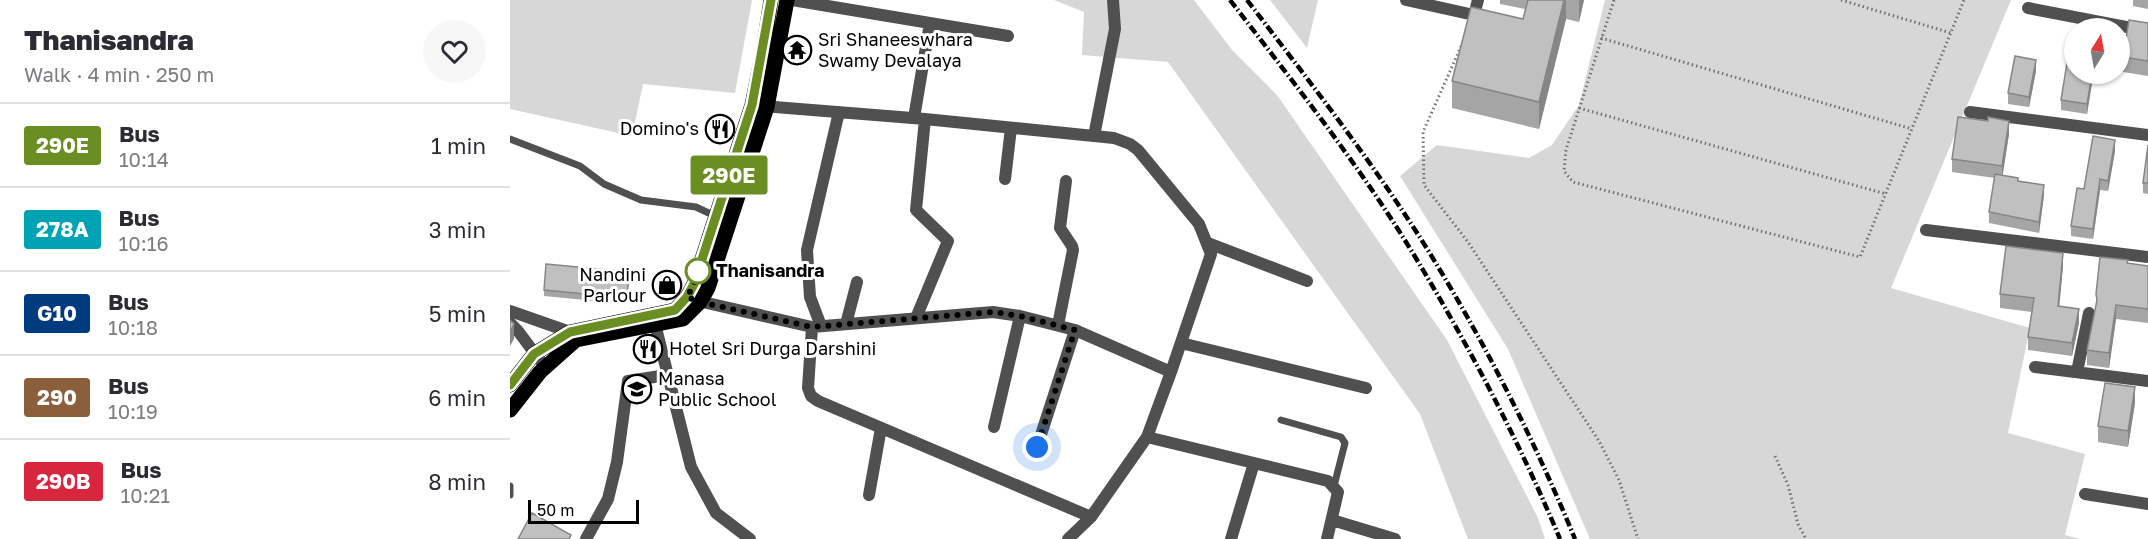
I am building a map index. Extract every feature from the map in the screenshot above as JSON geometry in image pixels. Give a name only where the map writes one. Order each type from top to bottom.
[{"type":"main road","points":[[693,300],[694,284],[715,216],[759,106],[771,0]]},
{"type":"main road","points":[[510,385],[534,354],[573,336],[654,320],[683,319],[693,300],[708,288],[787,0]]},
{"type":"main road","points":[[510,410],[573,336]]},
{"type":"street","points":[[792,0],[1008,36]]},
{"type":"street","points":[[1094,136],[1115,29],[1113,0]]},
{"type":"street","points":[[1406,0],[1474,15],[1478,0]]},
{"type":"street","points":[[2028,8],[2148,31]]},
{"type":"street","points":[[916,318],[948,241],[916,210],[920,118],[930,23]]},
{"type":"street","points":[[759,106],[920,118],[1114,138],[1138,150],[1199,224],[1211,254],[1147,437],[1091,517],[1068,539]]},
{"type":"street","points":[[839,112],[807,250],[810,297],[816,326],[808,388],[811,396],[818,401],[1091,517]]},
{"type":"street","points":[[1970,112],[2148,135]]},
{"type":"street","points":[[1005,179],[1011,128]]},
{"type":"street","points":[[1058,325],[1073,250],[1060,228],[1066,181]]},
{"type":"street","points":[[1926,230],[2148,257]]},
{"type":"street","points":[[1208,243],[1307,281]]},
{"type":"street","points":[[846,324],[857,282]]},
{"type":"street","points":[[693,300],[816,326],[993,312],[1020,316],[1075,330],[1171,372]]},
{"type":"street","points":[[510,311],[573,336]]},
{"type":"street","points":[[2077,372],[2089,313]]},
{"type":"street","points":[[994,427],[1020,316]]},
{"type":"street","points":[[654,320],[691,467],[716,513],[750,539]]},
{"type":"street","points":[[510,323],[519,331],[545,367]]},
{"type":"street","points":[[1037,447],[1075,330]]},
{"type":"street","points":[[1181,343],[1366,388]]},
{"type":"street","points":[[2035,367],[2148,381]]},
{"type":"street","points":[[586,539],[608,500],[617,462],[628,381],[667,375]]},
{"type":"street","points":[[869,495],[881,428]]},
{"type":"street","points":[[1147,437],[1328,481],[1338,492],[1327,539]]},
{"type":"street","points":[[1231,539],[1254,463]]},
{"type":"street","points":[[2085,494],[2148,504]]},
{"type":"street","points":[[1332,520],[1395,539]]},
{"type":"lane","points":[[510,139],[580,166],[603,184],[641,200],[696,207],[715,216]]},
{"type":"lane","points":[[1281,420],[1341,437],[1345,443],[1334,486]]},
{"type":"lane","points":[[510,486],[510,495]]},
{"type":"path","points":[[1614,0],[1566,150],[1564,171],[1573,182],[1860,257],[1965,0]]},
{"type":"path","points":[[1841,0],[1951,33]]},
{"type":"path","points":[[1474,15],[1424,132],[1424,185],[1468,242],[1599,441],[1619,480],[1638,539]]},
{"type":"path","points":[[1601,38],[1912,129]]},
{"type":"path","points":[[1579,108],[1886,194]]},
{"type":"path","points":[[1776,456],[1788,485],[1798,524],[1806,539]]},
{"type":"shaded area","points":[[510,0],[752,0],[735,93],[643,84],[632,136],[510,109]]},
{"type":"shaded area","points":[[1054,0],[1194,0],[1232,50],[1277,95],[1447,340],[1538,518],[1545,539],[1468,539],[1420,414],[1168,62],[1082,55],[1084,12]]},
{"type":"shaded area","points":[[1270,0],[1318,0],[1307,48]]},
{"type":"shaded area","points":[[1605,0],[2011,0],[1891,288],[2030,328],[2008,433],[2085,454],[2065,535],[2080,539],[1590,539],[1508,349],[1400,176],[1437,145],[1529,158],[1552,145],[1579,105]]},
{"type":"building","points":[[1528,0],[1564,0],[1539,102],[1452,81],[1471,7],[1523,19]]},
{"type":"building","points":[[2130,20],[2148,23],[2148,61],[2130,58]]},
{"type":"building","points":[[2015,56],[2036,60],[2029,97],[2008,93]]},
{"type":"building","points":[[2064,82],[2064,84],[2090,84],[2087,104],[2061,100]]},
{"type":"building","points":[[1958,117],[1988,121],[1988,117],[2009,121],[2002,166],[1952,159]]},
{"type":"building","points":[[2093,136],[2115,140],[2108,181],[2100,179],[2093,229],[2071,226],[2077,188],[2084,189]]},
{"type":"building","points":[[2148,145],[2148,183],[2143,183]]},
{"type":"building","points":[[1995,174],[2044,185],[2039,222],[1989,212]]},
{"type":"building","points":[[2006,246],[2063,253],[2058,306],[2079,309],[2072,343],[2028,337],[2034,298],[2000,294]]},
{"type":"building","points":[[2100,257],[2128,260],[2127,263],[2148,266],[2148,309],[2116,305],[2109,353],[2087,350],[2097,300]]},
{"type":"building","points":[[546,264],[629,272],[627,298],[544,290]]},
{"type":"building","points":[[510,320],[514,324],[510,332]]},
{"type":"building","points":[[2105,383],[2135,387],[2128,431],[2098,426]]},
{"type":"building","points":[[532,513],[571,535],[569,539],[518,539]]},
{"type":"railway","points":[[1230,0],[1349,157],[1414,255],[1492,394],[1528,466],[1560,539]]},
{"type":"railway","points":[[1247,0],[1362,152],[1426,247],[1468,318],[1506,390],[1575,539]]},
{"type":"bus line","name":"290E","points":[[510,385],[534,354],[570,332],[675,310],[687,297],[694,284],[752,105],[771,0]]},
{"type":"place","name":"Sri Shaneeswhara Swamy Devalaya","points":[[797,50]]},
{"type":"place","name":"Domino's","points":[[720,129]]},
{"type":"place","name":"Thanisandra","points":[[698,271]]},
{"type":"place","name":"Nandini Parlour","points":[[667,285]]},
{"type":"place","name":"Hotel Sri Durga Darshini","points":[[648,349]]},
{"type":"place","name":"Manasa Public School","points":[[637,389]]},
{"type":"route","points":[[698,271],[701,261],[694,284],[687,297],[700,302],[812,327],[993,312],[1020,316],[1075,330],[1037,447]]}]
